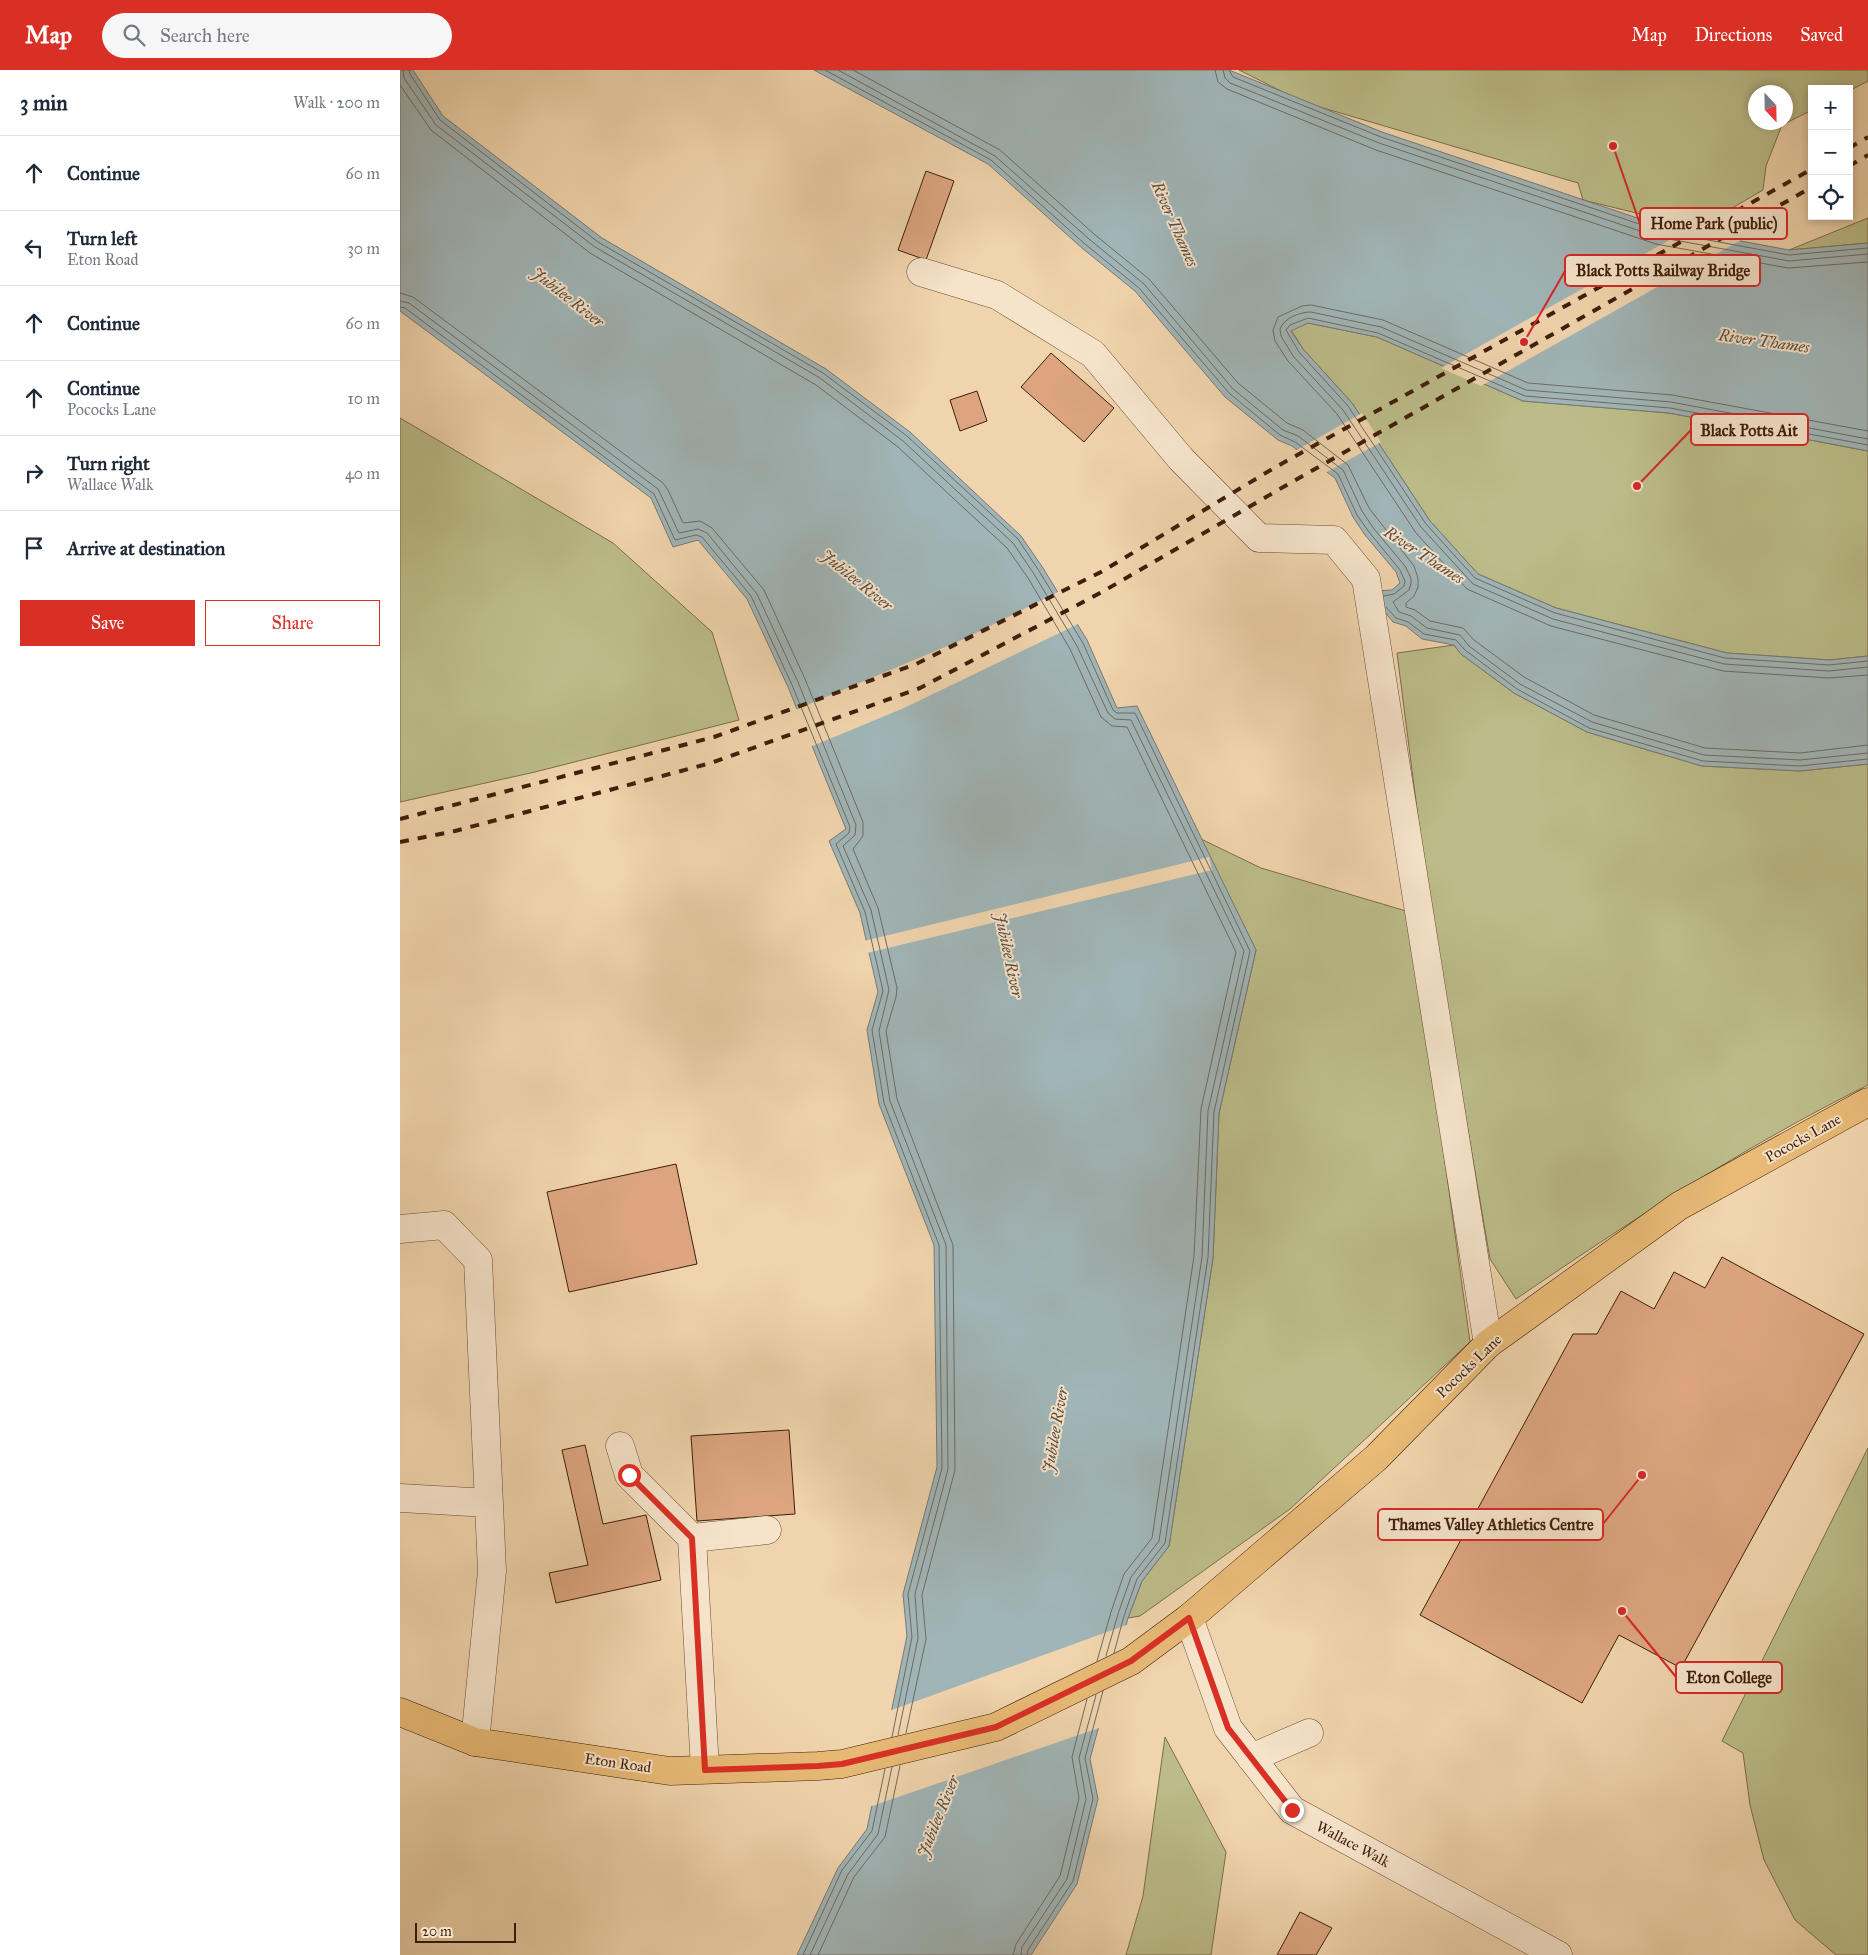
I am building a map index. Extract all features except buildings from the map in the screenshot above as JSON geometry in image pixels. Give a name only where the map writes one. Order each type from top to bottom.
[{"type":"main road","name":"Pococks Lane","points":[[842,1764],[996,1727],[1131,1661],[1189,1618],[1376,1458],[1488,1344],[1679,1206],[1868,1102]]},
{"type":"main road","name":"Eton Road","points":[[400,1712],[475,1742],[670,1771],[842,1764]]},
{"type":"street","points":[[921,272],[997,295],[1093,354],[1181,459],[1258,538],[1334,540],[1366,579],[1488,1344]]},
{"type":"street","points":[[400,1229],[444,1225],[478,1260],[492,1571],[475,1742]]},
{"type":"street","points":[[620,1446],[629,1475],[692,1538],[705,1770]]},
{"type":"street","points":[[400,1498],[489,1504]]},
{"type":"street","points":[[692,1538],[767,1530]]},
{"type":"street","name":"Wallace Walk","points":[[1189,1618],[1228,1728],[1292,1810],[1557,1955]]},
{"type":"street","points":[[1251,1758],[1309,1733]]},
{"type":"green space","points":[[1239,70],[1868,70],[1868,81],[1853,89],[1853,85],[1808,85],[1808,112],[1793,120],[1793,85],[1748,85],[1748,130],[1780,130],[1766,166],[1763,190],[1698,228],[1583,200],[1578,183],[1303,102]]},
{"type":"green space","points":[[1868,218],[1868,243],[1789,250]]},
{"type":"green space","points":[[1308,323],[1377,337],[1523,401],[1669,413],[1868,451],[1868,656],[1830,660],[1727,653],[1556,608],[1478,574],[1430,521],[1352,403],[1303,349],[1291,330]]},
{"type":"green space","points":[[400,418],[613,543],[712,632],[739,720],[535,772],[400,802]]},
{"type":"green space","points":[[1454,645],[1461,654],[1514,693],[1587,732],[1702,766],[1800,771],[1868,764],[1868,1085],[1732,1159],[1601,1242],[1516,1299],[1490,1259],[1429,903],[1397,653]]},
{"type":"green space","points":[[1201,839],[1261,868],[1406,911],[1435,1090],[1470,1342],[1290,1509],[1140,1616],[1128,1618],[1142,1581],[1169,1546],[1213,1258],[1219,1113],[1256,950]]},
{"type":"green space","points":[[1868,1448],[1868,1955],[1836,1955],[1795,1920],[1764,1860],[1750,1805],[1743,1753],[1722,1741]]},
{"type":"green space","points":[[1165,1737],[1226,1852],[1211,1955],[1126,1955],[1143,1896]]},
{"type":"water","name":"Jubilee River","points":[[400,70],[413,70],[443,116],[602,238],[826,369],[910,432],[1021,536],[1087,640],[1117,708],[1137,706],[1256,950],[1219,1113],[1213,1258],[1169,1546],[1142,1581],[1128,1618],[1090,1759],[1098,1799],[1077,1884],[1031,1955],[797,1955],[838,1868],[867,1829],[907,1636],[903,1594],[937,1467],[934,1245],[879,1104],[867,1030],[878,992],[860,913],[829,841],[846,829],[788,687],[747,599],[698,540],[673,547],[651,498],[400,311]]},
{"type":"water","name":"River Thames","points":[[814,70],[1229,70],[1382,132],[1661,226],[1789,250],[1868,243],[1868,451],[1669,413],[1523,401],[1377,337],[1308,323],[1291,331],[1303,349],[1352,403],[1430,521],[1478,574],[1556,608],[1727,653],[1830,660],[1868,656],[1868,764],[1800,771],[1702,766],[1587,732],[1514,693],[1461,654],[1454,645],[1422,639],[1406,626],[1393,622],[1384,611],[1376,591],[1392,590],[1400,583],[1396,572],[1365,535],[1353,517],[1335,478],[1292,446],[1278,440],[1225,397],[1135,291],[1082,248],[988,164]]},
{"type":"pier","points":[[1689,229],[1743,239],[1481,386],[1441,368]]},
{"type":"pier","points":[[1362,413],[1381,442],[1325,473],[1295,451]]},
{"type":"pier","points":[[1060,591],[1080,623],[904,708],[810,747],[795,710],[964,639]]},
{"type":"pier","points":[[1209,857],[1212,870],[867,953],[864,941]]},
{"type":"pier","points":[[1129,1624],[1102,1727],[869,1807],[889,1711]]},
{"type":"railway","points":[[1853,146],[1868,137]]},
{"type":"railway","points":[[1853,164],[1868,155]]},
{"type":"railway","points":[[400,819],[714,737],[916,664],[1101,572],[1274,468],[1808,171]]},
{"type":"railway","points":[[400,842],[455,831],[711,763],[920,688],[1102,592],[1808,189]]},
{"type":"place","name":"Home Park (public)","points":[[1613,146]]},
{"type":"place","name":"Black Potts Railway Bridge","points":[[1524,342]]},
{"type":"place","name":"Black Potts Ait","points":[[1637,486]]},
{"type":"place","name":"Thames Valley Athletics Centre","points":[[1642,1475]]},
{"type":"place","name":"Eton College","points":[[1622,1611]]},
{"type":"route","points":[[629,1475],[692,1538],[705,1770],[842,1764],[996,1727],[1131,1661],[1189,1618],[1228,1728],[1292,1810]]}]
